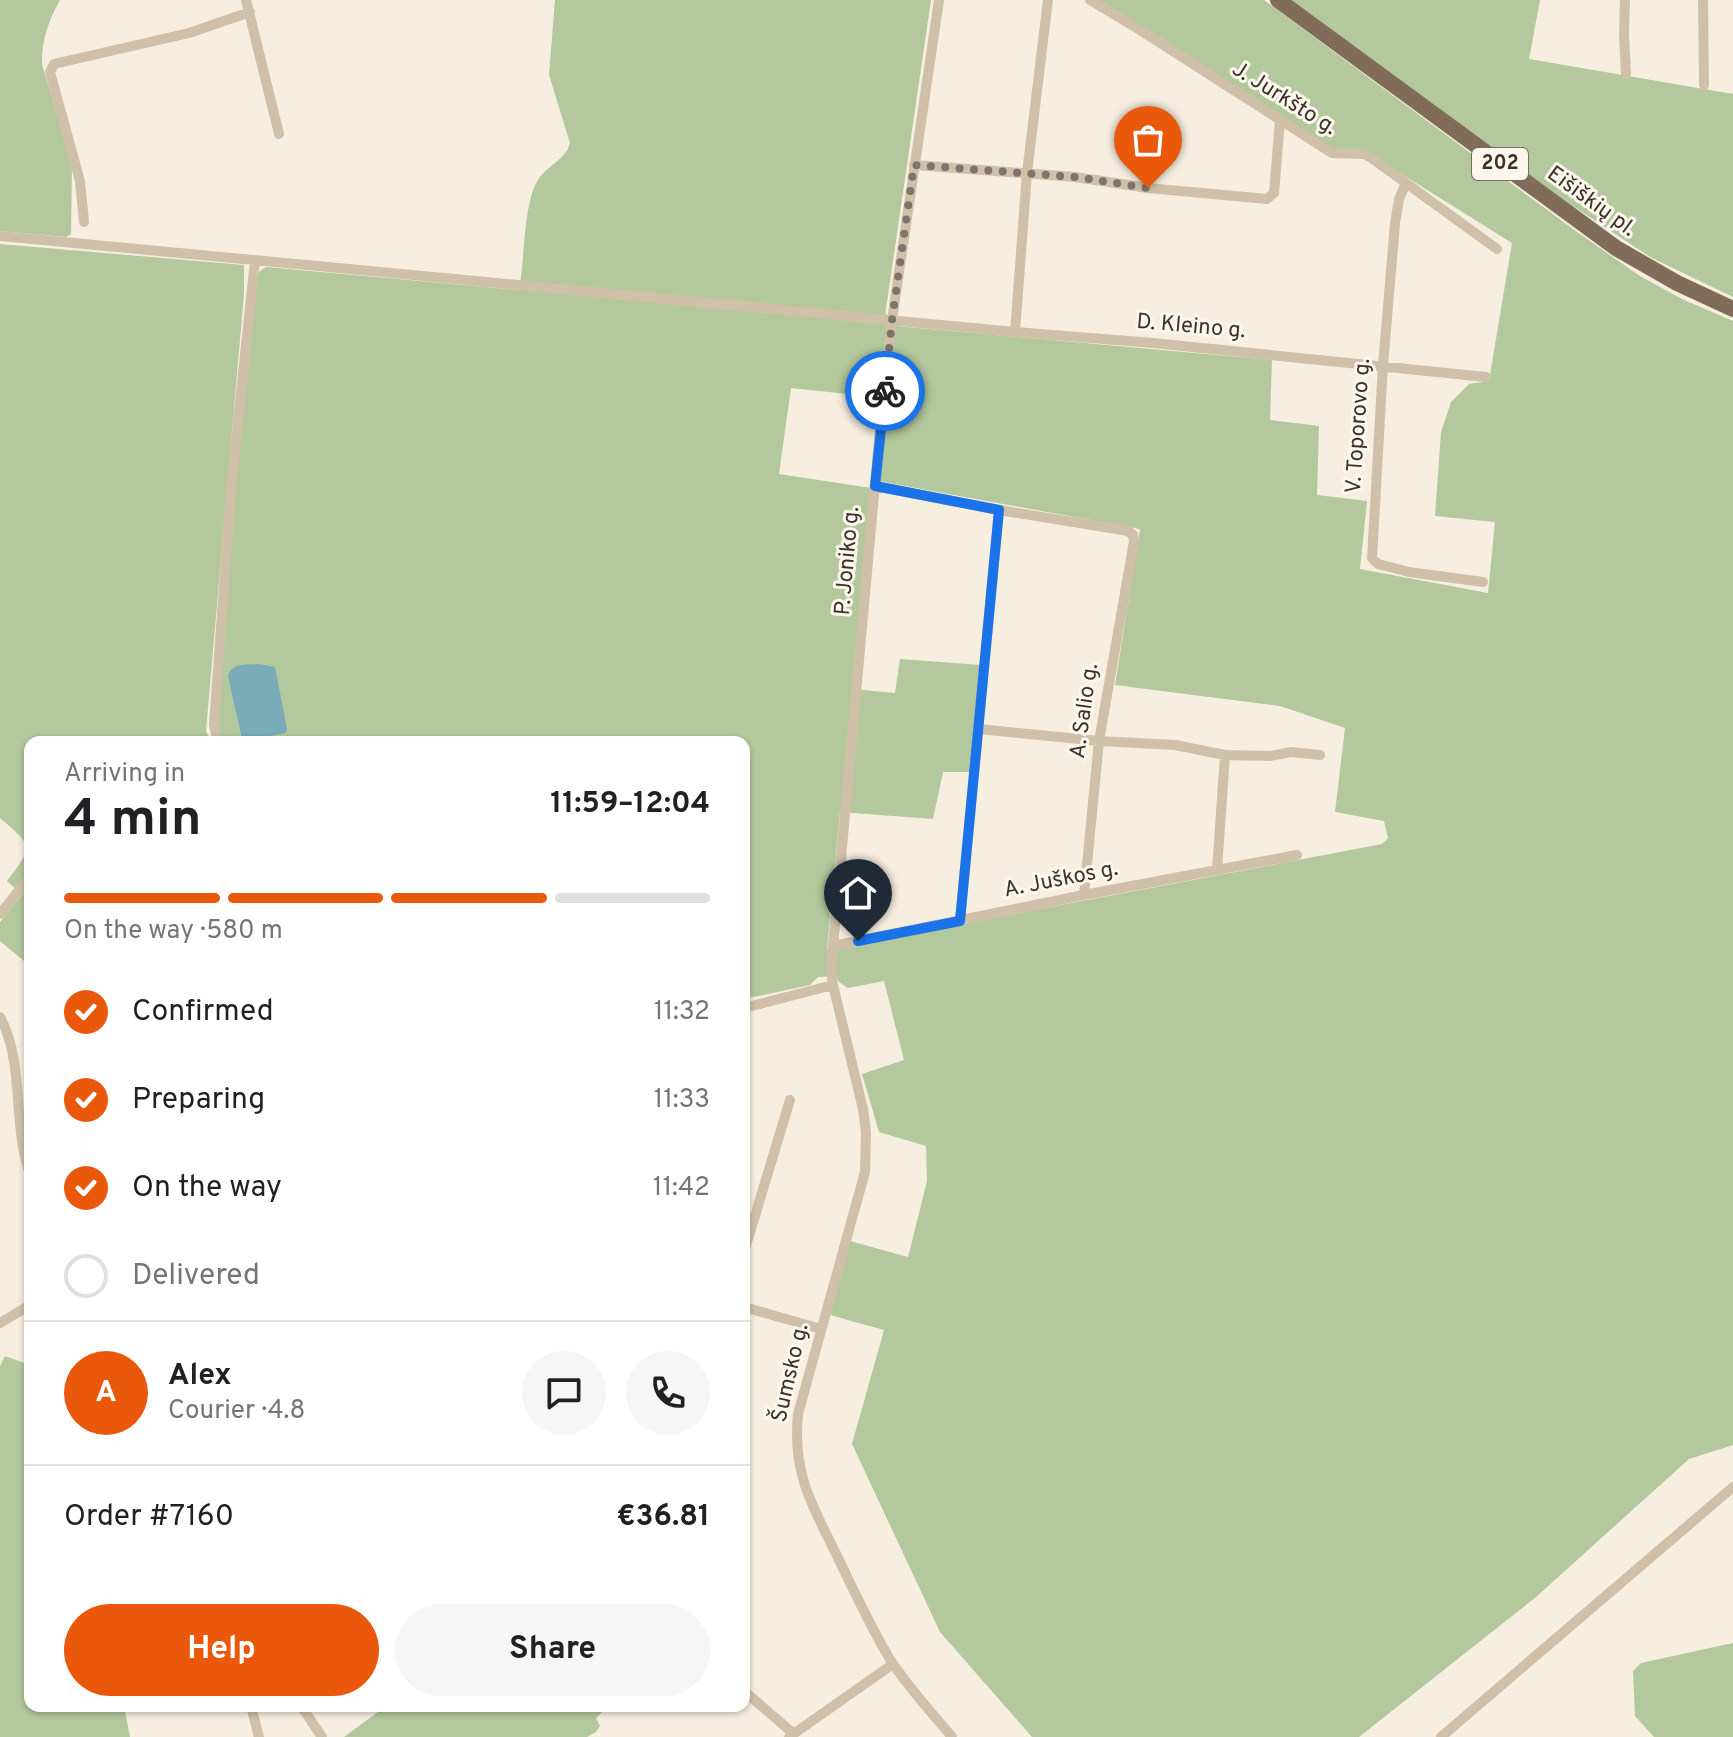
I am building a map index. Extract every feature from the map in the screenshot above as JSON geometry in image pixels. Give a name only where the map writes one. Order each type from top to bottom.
[{"type":"main road","name":"Eišiškių pl.","points":[[1278,0],[1616,248],[1677,283],[1733,309]]},
{"type":"street","points":[[246,0],[279,134]]},
{"type":"street","name":"P. Joniko g.","points":[[833,985],[833,946],[892,320],[939,0]]},
{"type":"street","points":[[1015,332],[1027,173],[1048,0]]},
{"type":"street","name":"J. Jurkšto g.","points":[[1090,0],[1332,153],[1370,157],[1497,249]]},
{"type":"street","points":[[1625,0],[1626,74]]},
{"type":"street","points":[[1703,0],[1704,85]]},
{"type":"street","points":[[84,222],[80,181],[50,72],[54,64],[189,33],[250,12]]},
{"type":"street","points":[[914,165],[1075,177],[1148,188],[1267,199],[1274,193],[1280,120]]},
{"type":"street","name":"V. Toporovo g.","points":[[1406,183],[1399,199],[1395,224],[1372,558],[1378,564],[1409,572],[1483,582]]},
{"type":"street","name":"D. Kleino g.","points":[[0,236],[1486,377]]},
{"type":"street","points":[[217,736],[214,725],[231,488],[255,260]]},
{"type":"street","points":[[875,486],[999,510],[960,921]]},
{"type":"street","name":"A. Salio g.","points":[[999,510],[1128,531],[1133,535],[1099,741],[1084,895]]},
{"type":"street","points":[[979,729],[1175,745],[1225,755],[1270,756],[1291,752],[1320,755]]},
{"type":"street","points":[[1217,870],[1225,755]]},
{"type":"street","name":"A. Juškos g.","points":[[833,946],[1297,855]]},
{"type":"street","points":[[0,914],[24,884]]},
{"type":"street","points":[[750,1006],[833,985]]},
{"type":"street","name":"Šumsko g.","points":[[833,985],[863,1109],[866,1159],[798,1414],[800,1475],[875,1635],[893,1664],[952,1737]]},
{"type":"street","points":[[0,1017],[13,1053],[24,1158]]},
{"type":"street","points":[[750,1232],[790,1100]]},
{"type":"street","points":[[0,1323],[24,1309]]},
{"type":"street","points":[[750,1309],[821,1329]]},
{"type":"street","points":[[1441,1737],[1733,1487]]},
{"type":"street","points":[[750,1697],[791,1735],[893,1664]]},
{"type":"street","points":[[253,1712],[259,1737]]},
{"type":"street","points":[[305,1712],[322,1737]]},
{"type":"green space","points":[[0,0],[60,0],[46,31],[42,64],[72,165],[71,234],[66,237],[0,231]]},
{"type":"green space","points":[[555,0],[931,0],[885,325],[1272,360],[1270,420],[1319,426],[1317,495],[1367,501],[1360,569],[1488,593],[1495,522],[1435,516],[1441,432],[1451,402],[1469,384],[1489,381],[1512,243],[1368,153],[1334,149],[1096,0],[1264,0],[1640,276],[1682,299],[1733,321],[1733,1445],[1689,1459],[1536,1597],[1359,1737],[1032,1737],[940,1632],[852,1444],[884,1330],[830,1315],[850,1241],[908,1257],[927,1181],[926,1146],[879,1132],[862,1074],[904,1060],[884,981],[848,988],[835,976],[818,977],[810,985],[750,998],[750,736],[221,736],[218,725],[233,509],[256,278],[260,271],[266,267],[519,290],[533,190],[542,175],[565,154],[570,143],[549,75]],"holes":[[[791,388],[885,398],[878,481],[1140,529],[1115,685],[1280,706],[1345,728],[1335,812],[1384,821],[1388,838],[1382,844],[827,949],[840,812],[933,819],[943,772],[970,772],[981,665],[900,659],[895,693],[852,689],[871,488],[779,474]]]},
{"type":"green space","points":[[1288,0],[1540,0],[1529,59],[1733,94],[1733,297],[1650,257],[1570,204]]},
{"type":"green space","points":[[0,244],[244,265],[206,731],[208,736],[24,736],[24,841],[0,818]]},
{"type":"green space","points":[[24,855],[24,961],[0,941],[0,922],[22,895],[7,881]]},
{"type":"green space","points":[[5,1356],[24,1363],[24,1712],[125,1712],[130,1737],[0,1737],[0,1366]]},
{"type":"green space","points":[[1733,1643],[1733,1737],[1654,1737],[1635,1716],[1633,1671],[1641,1663]]},
{"type":"green space","points":[[378,1712],[602,1712],[596,1718],[600,1726],[587,1737],[344,1737]]},
{"type":"water","points":[[245,665],[275,667],[287,729],[285,733],[241,736],[228,676],[233,668]]},
{"type":"way so far","points":[[885,391],[914,165],[1075,177],[1148,188]]},
{"type":"route","points":[[858,941],[960,921],[999,510],[875,486],[885,391]]}]
